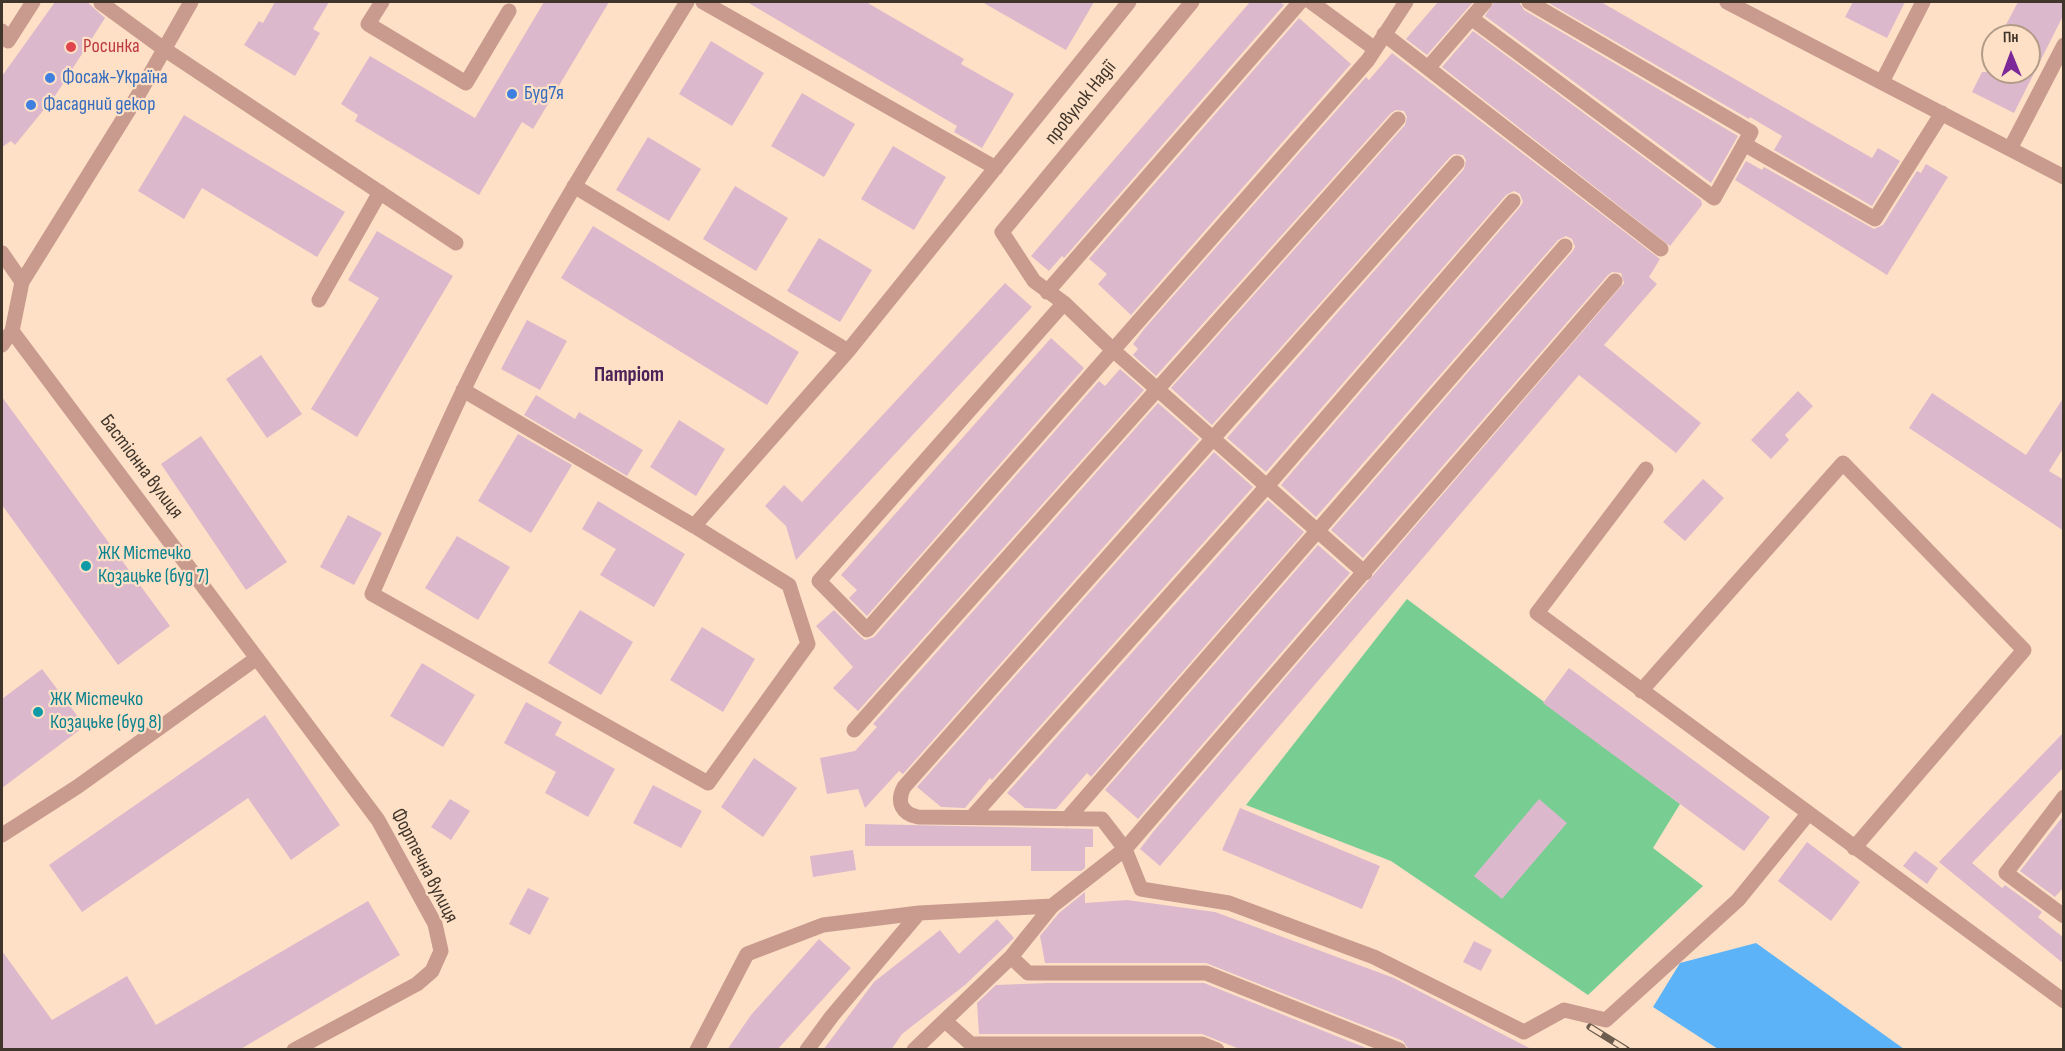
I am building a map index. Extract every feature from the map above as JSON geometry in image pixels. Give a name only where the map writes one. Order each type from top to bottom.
[{"type":"street","points":[[2,31],[8,41],[33,2]]},
{"type":"street","points":[[2,345],[12,331],[22,282],[164,49],[190,2]]},
{"type":"street","points":[[382,2],[368,24],[466,83],[509,11]]},
{"type":"street","points":[[463,390],[694,526],[789,585],[808,644],[708,783],[372,594],[463,390],[574,186],[687,2]]},
{"type":"street","points":[[703,2],[996,168]]},
{"type":"street","points":[[694,526],[848,351],[1129,2]]},
{"type":"street","name":"провулок Надії","points":[[1047,292],[1034,281],[1002,232],[1192,2]]},
{"type":"street","points":[[1300,2],[1047,292],[1064,303],[1114,351],[1318,529],[1365,573]]},
{"type":"street","points":[[1311,2],[1375,49]]},
{"type":"street","points":[[1064,303],[819,581],[867,630],[1114,351],[1375,49],[1406,2]]},
{"type":"street","points":[[1428,68],[1485,2]]},
{"type":"street","points":[[1471,18],[1714,198],[1751,132],[1529,2]]},
{"type":"street","points":[[1727,2],[1749,6],[1882,82],[2064,177]]},
{"type":"street","points":[[1882,82],[1923,2]]},
{"type":"street","points":[[101,3],[164,49],[456,243]]},
{"type":"street","points":[[1384,34],[1661,249]]},
{"type":"street","points":[[2010,149],[2064,45]]},
{"type":"street","points":[[1744,144],[1875,219],[1942,114]]},
{"type":"street","points":[[854,730],[1398,119]]},
{"type":"street","points":[[1457,163],[901,793],[902,807],[911,816],[1102,819],[1125,849],[1141,889],[1229,903],[1374,957],[1524,1032],[1564,1010],[1606,1020],[1738,900],[1808,814]]},
{"type":"street","points":[[574,186],[848,351]]},
{"type":"street","points":[[319,300],[380,192]]},
{"type":"street","points":[[972,817],[1268,486],[1514,201]]},
{"type":"street","points":[[1067,819],[1565,246]]},
{"type":"street","points":[[2,254],[22,282]]},
{"type":"street","points":[[914,1050],[1011,957],[1052,906],[1125,849],[1615,281]]},
{"type":"street","name":"Бастіонна вулиця","points":[[12,331],[257,658]]},
{"type":"street","points":[[1641,691],[1843,463],[2024,650],[1854,848]]},
{"type":"street","points":[[1646,469],[1537,613],[2064,1001]]},
{"type":"street","points":[[2,835],[77,787],[257,658]]},
{"type":"street","name":"Фортечна вулиця","points":[[257,658],[378,820],[435,924],[441,951],[432,971],[417,984],[294,1050]]},
{"type":"street","points":[[2064,797],[2006,873],[2064,916]]},
{"type":"street","points":[[697,1050],[747,954],[823,925],[919,913],[1052,906]]},
{"type":"street","points":[[807,1050],[832,1016],[919,913]]},
{"type":"street","points":[[1011,957],[1028,973],[1206,974],[1399,1050]]},
{"type":"street","points":[[945,1021],[971,1044],[1202,1044],[1217,1050]]},
{"type":"green space","points":[[1407,599],[1680,804],[1653,848],[1703,886],[1588,995],[1391,861],[1246,805]]},
{"type":"water","points":[[1756,943],[1904,1049],[1718,1049],[1653,1007],[1680,963]]},
{"type":"building","points":[[55,2],[87,2],[105,18],[55,96],[15,145],[11,141],[2,147],[2,76]]},
{"type":"building","points":[[275,2],[329,2],[313,29],[320,33],[295,76],[244,45],[259,21],[263,23]]},
{"type":"building","points":[[544,2],[609,2],[533,129],[522,122],[479,195],[355,121],[358,115],[341,104],[370,56],[475,118]]},
{"type":"building","points":[[747,2],[866,2],[964,59],[961,64],[1014,94],[982,148],[954,132],[957,126]]},
{"type":"building","points":[[982,2],[1094,2],[1066,50]]},
{"type":"building","points":[[1250,2],[1280,2],[1284,5],[1064,258],[1062,256],[1049,271],[1031,256]]},
{"type":"building","points":[[1438,2],[1473,2],[1427,55],[1406,39]]},
{"type":"building","points":[[1494,2],[1519,2],[1524,10],[1738,136],[1711,183],[1485,16]]},
{"type":"building","points":[[1547,2],[1601,2],[1872,158],[1878,148],[1900,161],[1872,206],[1774,150],[1782,136]]},
{"type":"building","points":[[1853,2],[1905,2],[1887,38],[1845,17]]},
{"type":"building","points":[[2018,2],[2064,2],[2064,14],[2041,60],[2041,24],[2006,24]]},
{"type":"building","points":[[1299,18],[1351,64],[1131,315],[1098,284],[1107,274],[1089,259]]},
{"type":"building","points":[[1473,31],[1701,200],[1702,205],[1670,246],[1442,67]]},
{"type":"building","points":[[711,41],[764,73],[732,126],[679,94]]},
{"type":"building","points":[[1392,53],[1660,259],[1649,277],[1657,284],[1604,345],[1701,423],[1676,453],[1579,375],[1160,866],[1140,849],[1153,832],[1624,283],[1621,273],[1612,272],[1608,275],[1363,558],[1331,530],[1572,252],[1575,247],[1572,239],[1566,236],[1558,240],[1316,517],[1281,485],[1520,207],[1523,202],[1520,194],[1514,191],[1506,195],[1266,472],[1227,438],[1464,169],[1466,160],[1463,155],[1454,154],[1450,157],[1212,425],[1171,388],[1405,125],[1407,117],[1404,111],[1396,110],[1391,113],[1156,376],[1133,355],[1138,349],[1133,344],[1145,328],[1366,77],[1369,80]]},
{"type":"building","points":[[1981,74],[1981,84],[2029,84],[2014,113],[1972,92]]},
{"type":"building","points":[[802,93],[855,124],[824,177],[771,146]]},
{"type":"building","points":[[184,115],[345,212],[317,257],[202,188],[184,219],[138,191]]},
{"type":"building","points":[[648,137],[701,169],[669,221],[616,190]]},
{"type":"building","points":[[893,146],[946,177],[914,230],[861,199]]},
{"type":"building","points":[[1746,161],[1762,170],[1764,167],[1874,229],[1883,225],[1917,171],[1921,173],[1926,164],[1948,177],[1887,275],[1735,180]]},
{"type":"building","points":[[735,186],[788,218],[756,271],[703,239]]},
{"type":"building","points":[[593,226],[799,352],[767,405],[561,278]]},
{"type":"building","points":[[377,231],[453,276],[357,437],[311,409],[379,298],[348,280]]},
{"type":"building","points":[[819,238],[872,270],[840,322],[787,291]]},
{"type":"building","points":[[1005,283],[1032,307],[796,560],[786,526],[765,506],[784,485],[802,502]]},
{"type":"building","points":[[527,320],[567,341],[540,390],[501,369]]},
{"type":"building","points":[[1051,338],[1084,368],[867,616],[849,598],[857,590],[841,575]]},
{"type":"building","points":[[261,355],[302,414],[267,438],[226,379]]},
{"type":"building","points":[[1120,369],[1144,390],[858,711],[833,688],[853,667],[816,626],[834,610],[865,640],[874,637],[1099,381],[1105,386]]},
{"type":"building","points":[[1798,391],[1813,406],[1785,435],[1789,440],[1771,459],[1751,440]]},
{"type":"building","points":[[1932,393],[2026,455],[2064,397],[2064,447],[2049,471],[2064,480],[2064,531],[1909,428]]},
{"type":"building","points":[[536,395],[575,419],[579,412],[643,450],[627,476],[524,415]]},
{"type":"building","name":"ЖК Містечко Козацьке (буд 7)","points":[[2,397],[170,626],[118,665],[2,505]]},
{"type":"building","points":[[1158,403],[1199,439],[903,774],[899,771],[865,808],[858,789],[827,794],[820,758],[855,751],[877,727],[873,724]]},
{"type":"building","points":[[679,420],[725,449],[696,496],[650,467]]},
{"type":"building","points":[[518,434],[572,465],[531,533],[478,501]]},
{"type":"building","points":[[201,436],[287,562],[246,590],[161,464]]},
{"type":"building","points":[[1214,452],[1253,487],[965,808],[941,807],[917,787]]},
{"type":"building","points":[[1703,479],[1724,498],[1685,541],[1663,522]]},
{"type":"building","points":[[1268,500],[1304,532],[1091,777],[1087,773],[1056,809],[1025,808],[1007,793]]},
{"type":"building","points":[[598,501],[685,554],[654,607],[600,575],[616,549],[582,529]]},
{"type":"building","points":[[348,515],[382,533],[354,585],[320,567]]},
{"type":"building","points":[[457,536],[510,567],[478,620],[425,588]]},
{"type":"building","points":[[1318,545],[1350,573],[1138,819],[1105,790]]},
{"type":"building","points":[[580,610],[633,642],[601,695],[548,663]]},
{"type":"building","points":[[702,627],[755,659],[723,712],[670,680]]},
{"type":"building","points":[[422,663],[475,695],[443,747],[390,716]]},
{"type":"building","points":[[1569,668],[1770,817],[1744,851],[1543,703]]},
{"type":"building","name":"ЖК Містечко Козацьке (буд 8)","points":[[42,669],[85,726],[2,788],[2,699]]},
{"type":"building","points":[[526,702],[562,722],[555,735],[615,769],[588,817],[545,793],[556,772],[504,743]]},
{"type":"building","points":[[265,715],[340,825],[291,860],[248,798],[82,912],[49,865]]},
{"type":"building","points":[[2064,732],[2064,767],[1972,863],[2002,888],[2005,885],[2042,912],[2038,917],[2064,938],[2064,964],[1939,862]]},
{"type":"building","points":[[754,758],[797,788],[763,837],[721,807]]},
{"type":"building","points":[[653,785],[702,811],[681,848],[633,823]]},
{"type":"building","points":[[450,799],[470,811],[451,840],[431,827]]},
{"type":"building","points":[[1539,799],[1567,823],[1502,899],[1474,876]]},
{"type":"building","points":[[1240,808],[1380,866],[1362,909],[1222,850]]},
{"type":"building","points":[[2064,815],[2064,887],[2055,897],[2020,871]]},
{"type":"building","points":[[865,824],[1093,829],[1093,847],[1085,847],[1085,868],[1081,871],[1031,871],[1031,846],[865,846]]},
{"type":"building","points":[[1807,842],[1860,882],[1831,921],[1778,881]]},
{"type":"building","points":[[853,850],[856,870],[813,877],[810,856]]},
{"type":"building","points":[[1915,851],[1938,868],[1927,884],[1903,866]]},
{"type":"building","points":[[528,888],[549,898],[530,935],[509,924]]},
{"type":"building","points":[[1085,892],[1085,903],[1127,900],[1215,912],[1394,978],[1533,1050],[1409,1050],[1403,1041],[1206,963],[1045,963],[1040,936],[1059,913]]},
{"type":"building","points":[[368,901],[400,955],[239,1050],[2,1050],[2,951],[52,1020],[127,976],[156,1025]]},
{"type":"building","points":[[997,919],[1014,938],[965,985],[902,1034],[891,1050],[823,1050],[874,982],[940,930],[959,954]]},
{"type":"building","points":[[819,939],[851,968],[777,1050],[727,1050],[751,1015]]},
{"type":"building","points":[[1474,941],[1492,950],[1481,971],[1463,962]]},
{"type":"building","points":[[1204,983],[1371,1050],[1242,1050],[1202,1034],[979,1034],[977,1003],[996,985]]},
{"type":"railway","points":[[1590,1027],[1627,1050]]},
{"type":"place","name":"Росинка","points":[[71,47]]},
{"type":"place","name":"Фосаж-Україна","points":[[50,78]]},
{"type":"place","name":"Буд7я","points":[[512,94]]},
{"type":"place","name":"Фасадний декор","points":[[31,105]]},
{"type":"place","name":"ЖК Містечко Козацьке (буд 7)","points":[[86,566]]},
{"type":"place","name":"ЖК Містечко Козацьке (буд 8)","points":[[38,712]]},
{"type":"district","name":"Патріот","points":[[629,376]]}]
